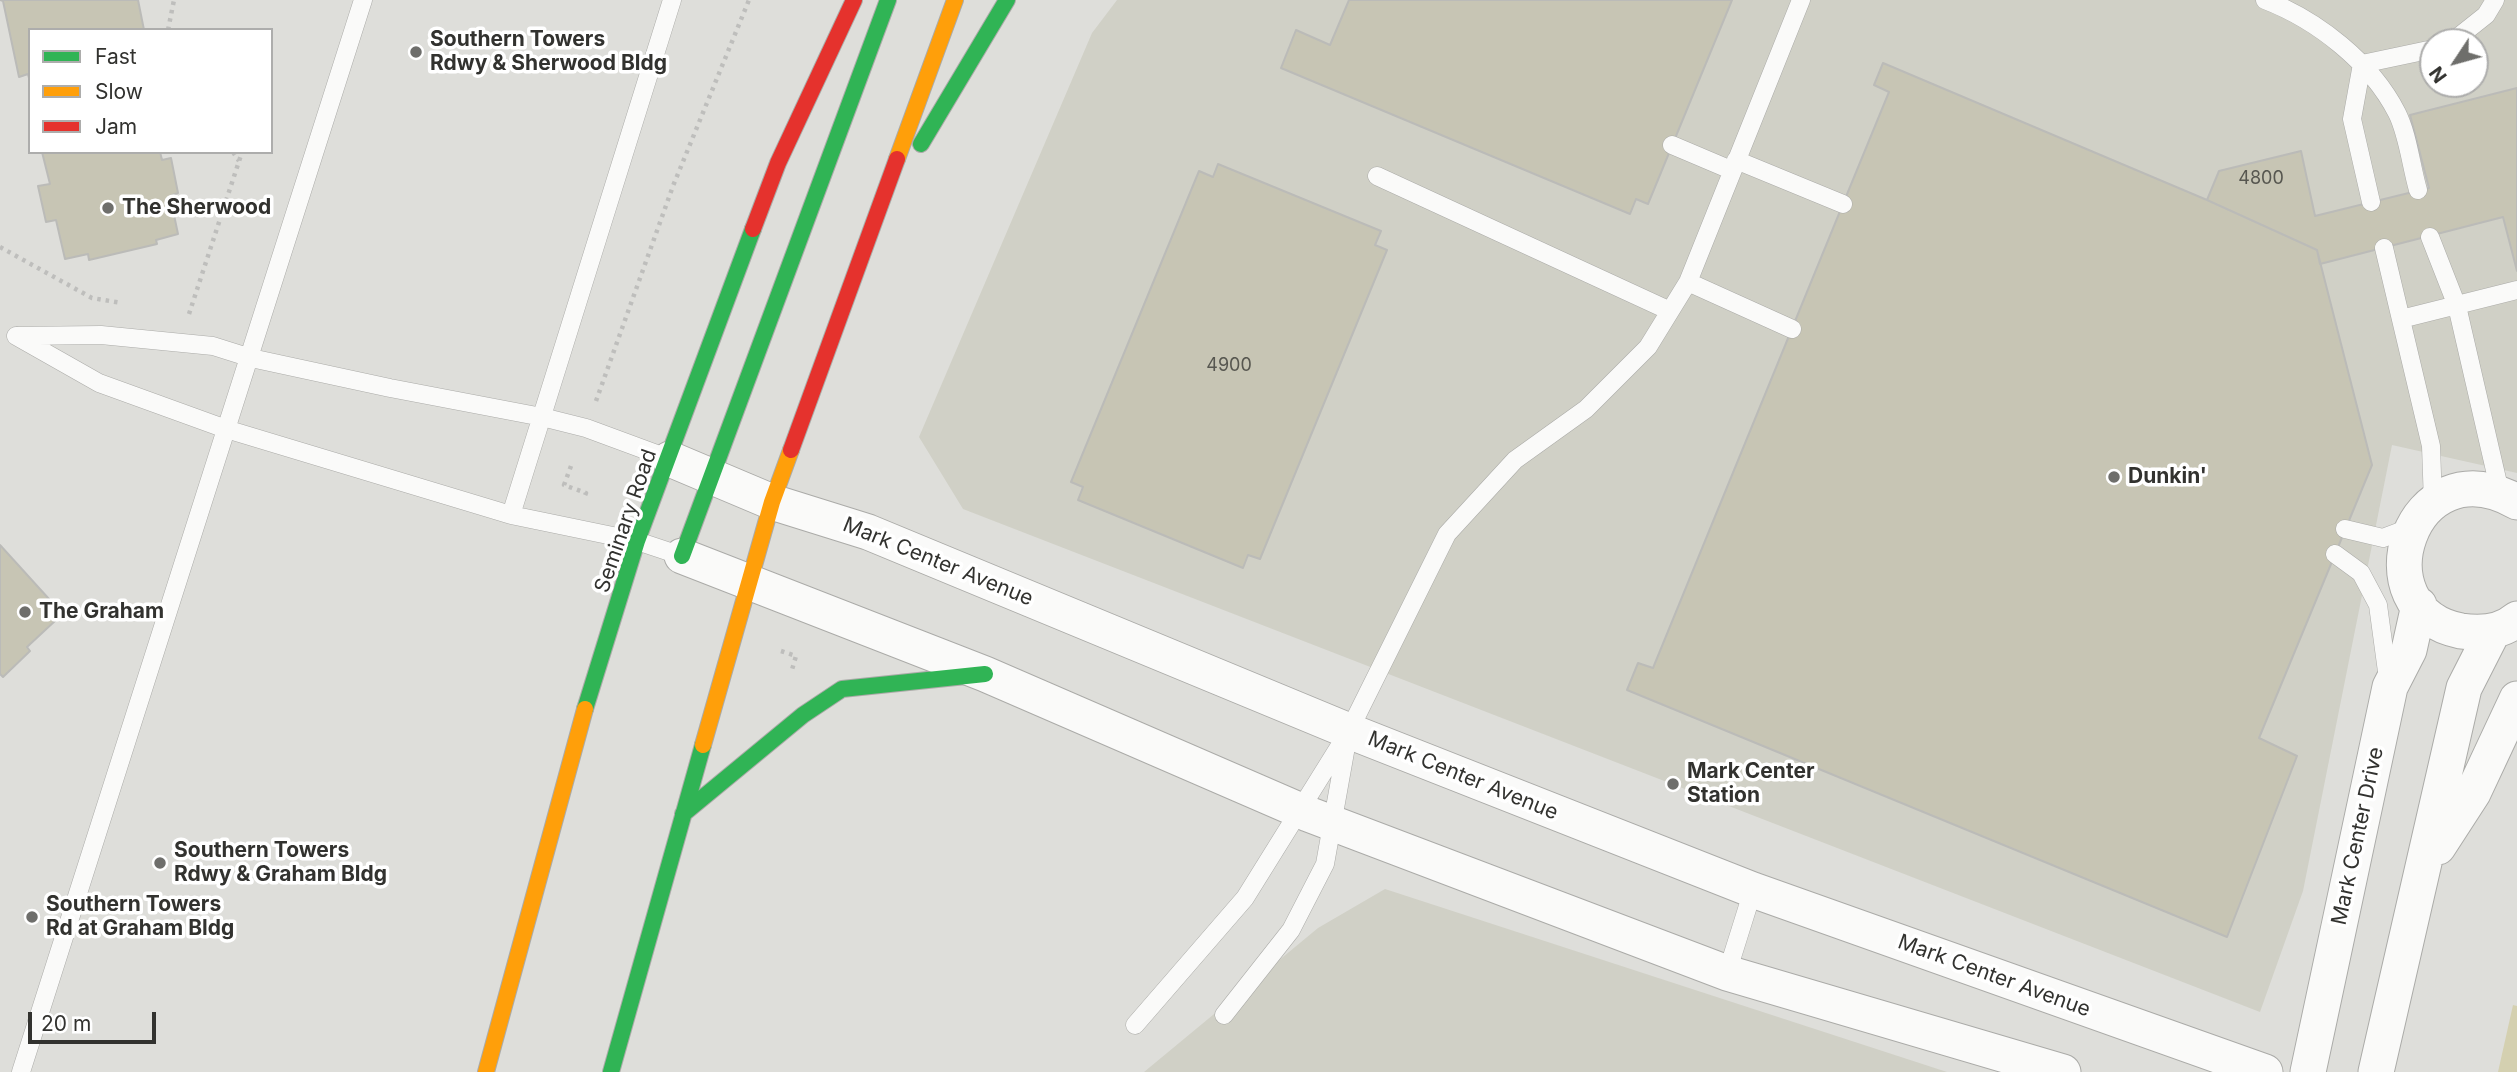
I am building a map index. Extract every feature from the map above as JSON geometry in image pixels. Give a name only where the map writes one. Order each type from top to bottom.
[{"type":"main road","name":"Seminary Road","points":[[486,1072],[584,711],[637,541],[670,459],[778,163],[854,0]]},
{"type":"main road","points":[[682,556],[888,0]]},
{"type":"main road","points":[[611,1072],[747,582],[772,502],[955,0]]},
{"type":"main road","points":[[871,226],[1007,0]]},
{"type":"main road","points":[[778,163],[811,50]]},
{"type":"main road","points":[[682,814],[803,715],[842,690],[985,674]]},
{"type":"street","name":"Mark Center Avenue","points":[[670,459],[772,502],[868,532],[1349,731],[1753,890],[2265,1072]]},
{"type":"street","points":[[2505,625],[2473,633],[2452,629],[2434,620],[2419,605],[2409,587],[2404,567],[2405,546],[2422,515],[2459,490],[2479,488],[2508,497]]},
{"type":"street","points":[[682,556],[985,674],[1316,816],[1727,973],[2063,1072]]},
{"type":"street","name":"Mark Center Drive","points":[[2308,1072],[2389,687],[2409,650],[2419,605]]},
{"type":"street","points":[[2376,1072],[2465,688],[2505,625]]},
{"type":"street","points":[[2425,867],[2473,793],[2517,699]]},
{"type":"lane","points":[[21,1072],[251,358],[363,0]]},
{"type":"lane","points":[[511,515],[672,0]]},
{"type":"lane","points":[[1224,1015],[1291,930],[1325,864],[1316,816],[1349,731],[1447,534],[1515,460],[1586,409],[1639,356],[1670,311],[1688,282],[1801,0]]},
{"type":"lane","points":[[2265,0],[2296,12],[2362,64],[2398,114],[2418,190]]},
{"type":"lane","points":[[2470,28],[2486,15],[2495,0]]},
{"type":"lane","points":[[2362,64],[2419,52]]},
{"type":"lane","points":[[2362,64],[2352,119],[2371,202]]},
{"type":"lane","points":[[1672,145],[1843,204]]},
{"type":"lane","points":[[1377,176],[1670,311]]},
{"type":"lane","points":[[2430,237],[2457,306],[2508,497]]},
{"type":"lane","points":[[2345,529],[2383,538],[2422,515],[2431,446],[2384,248]]},
{"type":"lane","points":[[1688,282],[1792,329]]},
{"type":"lane","points":[[2401,319],[2517,290]]},
{"type":"lane","points":[[670,459],[586,428],[542,417],[251,358],[213,346],[101,335],[16,336],[99,383],[226,429],[511,515],[637,541],[682,556]]},
{"type":"lane","points":[[2335,554],[2361,573],[2378,605],[2389,687]]},
{"type":"lane","points":[[1135,1025],[1316,816],[1349,731]]},
{"type":"lane","points":[[1727,973],[1753,890]]},
{"type":"path","points":[[168,28],[174,0]]},
{"type":"path","points":[[586,428],[673,186],[749,0]]},
{"type":"path","points":[[234,154],[239,162]]},
{"type":"path","points":[[178,312],[190,314],[241,154]]},
{"type":"path","points":[[0,247],[92,298],[129,304]]},
{"type":"path","points":[[571,466],[564,485],[586,493],[583,503]]},
{"type":"path","points":[[781,651],[796,656]]},
{"type":"shaded area","points":[[1117,0],[2517,0],[2517,473],[2392,445],[2303,891],[2260,1012],[963,509],[919,437],[1092,33]]},
{"type":"shaded area","points":[[1385,889],[1947,1072],[1144,1072],[1318,928]]},
{"type":"shaded area","points":[[2513,1005],[2517,1006],[2517,1072],[2498,1072]]},
{"type":"building","points":[[0,0],[138,0],[144,28],[28,28],[28,74],[19,77],[3,1]]},
{"type":"building","points":[[1349,0],[1732,0],[1648,204],[1636,199],[1630,214],[1281,68],[1296,30],[1330,45]]},
{"type":"building","points":[[1883,63],[2207,200],[2317,250],[2372,465],[2259,738],[2297,756],[2227,937],[1627,690],[1638,663],[1653,668],[1889,92],[1874,85]]},
{"type":"building","points":[[2517,88],[2517,271],[2503,217],[2320,264],[2317,250],[2207,200],[2219,171],[2301,151],[2315,216],[2429,188],[2410,115],[2477,98],[2489,98],[2489,95]]},
{"type":"building","name":"The Sherwood","points":[[42,154],[160,154],[162,160],[171,158],[178,193],[170,196],[178,234],[156,240],[157,244],[89,260],[88,254],[65,259],[56,220],[46,222],[38,186],[50,184]]},
{"type":"building","points":[[1218,164],[1381,231],[1375,245],[1387,250],[1260,559],[1248,555],[1243,568],[1078,500],[1083,487],[1071,482],[1199,171],[1213,177]]},
{"type":"building","name":"The Graham","points":[[0,545],[49,599],[43,605],[56,620],[27,647],[30,651],[3,677],[0,674]]},
{"type":"traffic: fast","points":[[682,556],[888,0]]},
{"type":"traffic: fast","points":[[921,144],[1007,0]]},
{"type":"traffic: fast","points":[[585,709],[637,541],[753,229]]},
{"type":"traffic: fast","points":[[683,814],[803,715],[842,689],[985,674]]},
{"type":"traffic: fast","points":[[611,1072],[703,745]]},
{"type":"traffic: slow","points":[[897,159],[955,0]]},
{"type":"traffic: slow","points":[[703,745],[772,502],[791,450]]},
{"type":"traffic: slow","points":[[486,1072],[585,709]]},
{"type":"traffic: jam","points":[[753,229],[778,163],[854,0]]},
{"type":"traffic: jam","points":[[791,450],[897,159]]},
{"type":"place","name":"Southern Towers Rdwy & Sherwood Bldg","points":[[416,52]]},
{"type":"place","name":"The Sherwood","points":[[108,208]]},
{"type":"place","name":"Dunkin'","points":[[2114,477]]},
{"type":"place","name":"The Graham","points":[[25,612]]},
{"type":"place","name":"Mark Center Station","points":[[1673,784]]},
{"type":"place","name":"Southern Towers Rdwy & Graham Bldg","points":[[160,863]]},
{"type":"place","name":"Southern Towers Rd at Graham Bldg","points":[[32,917]]}]
